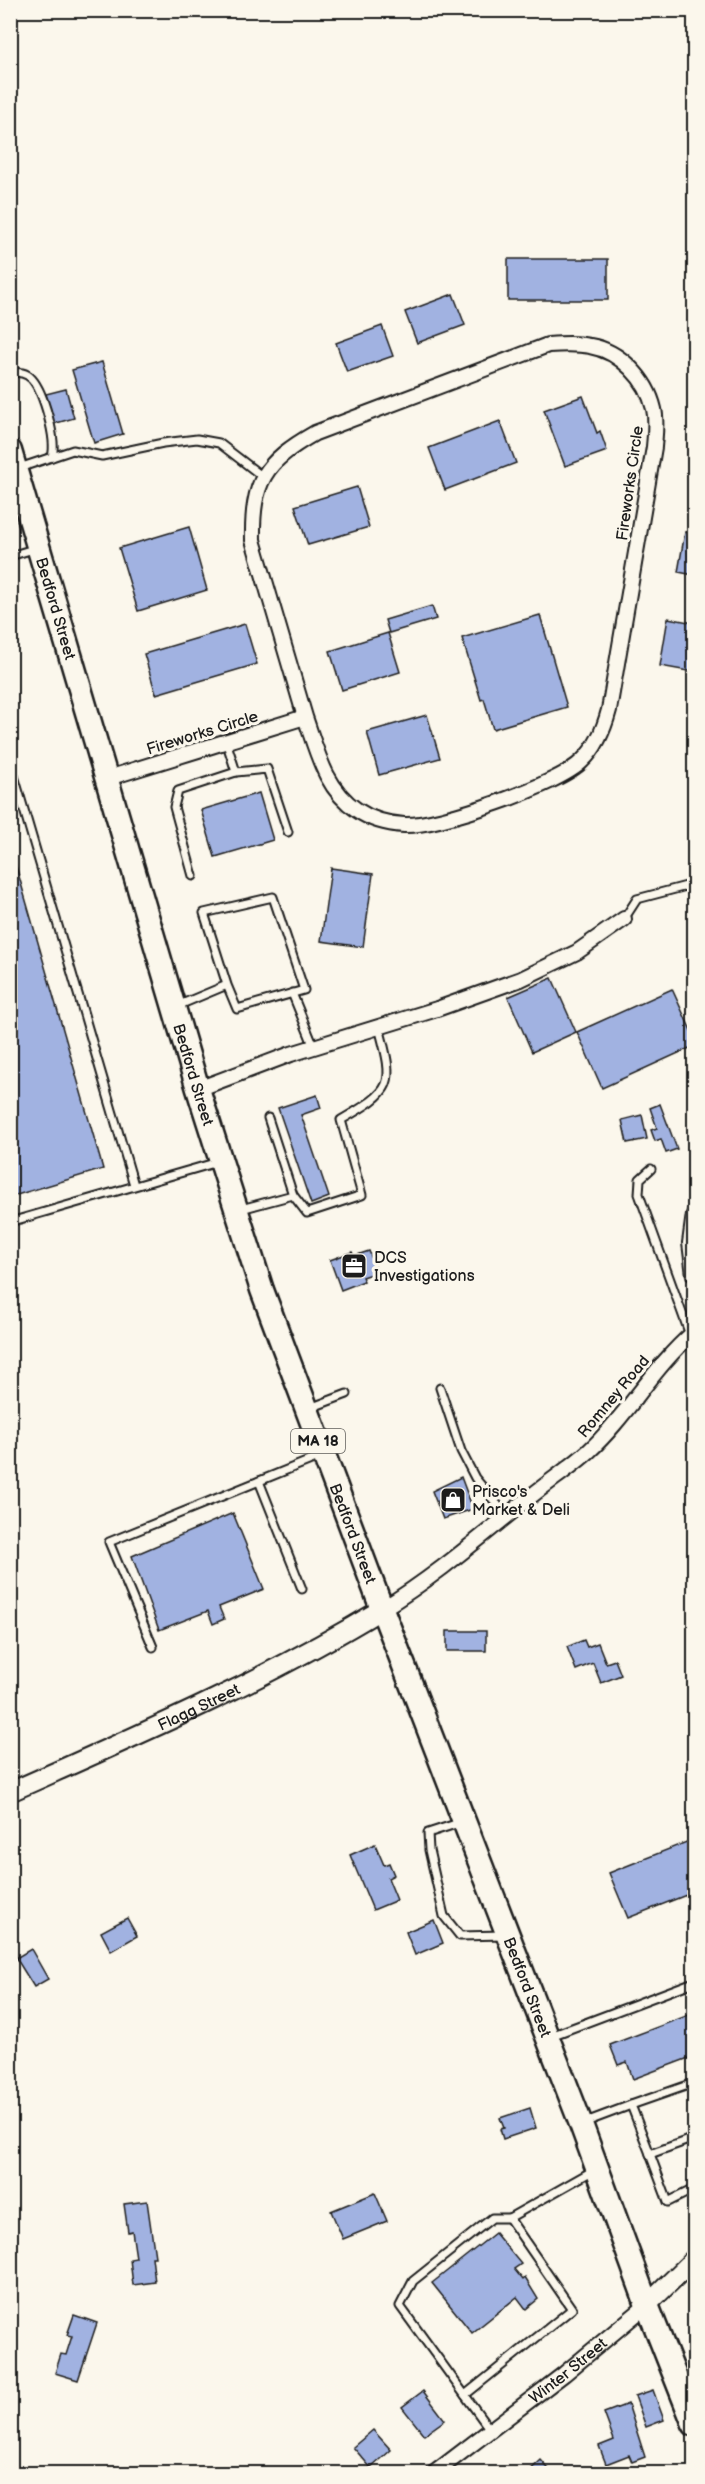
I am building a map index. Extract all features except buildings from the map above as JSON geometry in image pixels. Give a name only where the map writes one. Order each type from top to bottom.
[{"type":"main road","name":"Bedford Street","points":[[12,458],[236,1211],[307,1410],[382,1609],[548,2037],[647,2305],[692,2412]]},
{"type":"street","name":"Fireworks Circle","points":[[548,345],[592,346],[609,352],[626,363],[639,378],[654,408],[656,426],[654,447],[609,710],[603,730],[582,762],[567,774],[544,784],[448,819],[425,824],[404,825],[380,821],[358,811],[338,796],[326,775],[305,717],[254,540],[256,494],[263,477],[274,461],[291,446],[315,433],[548,345]]},
{"type":"street","name":"Fireworks Circle","points":[[108,778],[305,717]]},
{"type":"street","points":[[198,1089],[314,1047],[521,979],[577,952],[624,919]]},
{"type":"street","points":[[694,1214],[692,1243],[694,1275]]},
{"type":"street","name":"Romney Road","points":[[382,1609],[444,1567],[589,1451],[623,1413],[660,1365],[692,1334]]},
{"type":"street","name":"Flagg Street","points":[[10,1792],[249,1682],[340,1635],[382,1609]]},
{"type":"street","name":"Winter Street","points":[[433,2474],[606,2340],[647,2305],[694,2259]]},
{"type":"lane","points":[[10,373],[20,371],[31,377],[38,388],[52,431],[54,448],[52,457]]},
{"type":"lane","points":[[12,458],[52,457],[73,450],[102,456],[163,443],[197,439],[219,443],[263,477]]},
{"type":"lane","points":[[10,556],[39,547]]},
{"type":"lane","points":[[226,741],[236,772]]},
{"type":"lane","points":[[10,762],[134,1185]]},
{"type":"lane","points":[[193,876],[174,807],[178,791],[236,772],[267,769],[288,832]]},
{"type":"lane","points":[[624,919],[637,899],[694,884]]},
{"type":"lane","points":[[273,897],[304,990],[237,1009],[227,986],[204,914],[273,897]]},
{"type":"lane","points":[[175,1007],[227,986]]},
{"type":"lane","points":[[292,993],[314,1047]]},
{"type":"lane","points":[[268,1118],[293,1195],[307,1213],[363,1195],[341,1120],[372,1102],[383,1091],[389,1076],[379,1027]]},
{"type":"lane","points":[[10,1222],[220,1161]]},
{"type":"lane","points":[[651,1169],[640,1179],[639,1194],[692,1334]]},
{"type":"lane","points":[[236,1211],[293,1195]]},
{"type":"lane","points":[[440,1388],[461,1451],[475,1479],[507,1516]]},
{"type":"lane","points":[[307,1410],[347,1395]]},
{"type":"lane","points":[[153,1647],[109,1542],[324,1455]]},
{"type":"lane","points":[[260,1481],[302,1589]]},
{"type":"lane","points":[[464,1821],[428,1833],[429,1850],[444,1916],[460,1936],[508,1934]]},
{"type":"lane","points":[[548,2037],[694,1982]]},
{"type":"lane","points":[[581,2124],[694,2083]]},
{"type":"lane","points":[[631,2105],[668,2202],[694,2189]]},
{"type":"lane","points":[[650,2154],[694,2138]]},
{"type":"lane","points":[[491,2431],[400,2306],[412,2281],[492,2218],[509,2218],[597,2168]]},
{"type":"lane","points":[[465,2395],[572,2309],[509,2218]]},
{"type":"place","name":"DCS Investigations","points":[[354,1266]]},
{"type":"place","name":"Prisco's Market & Deli","points":[[453,1500]]}]
